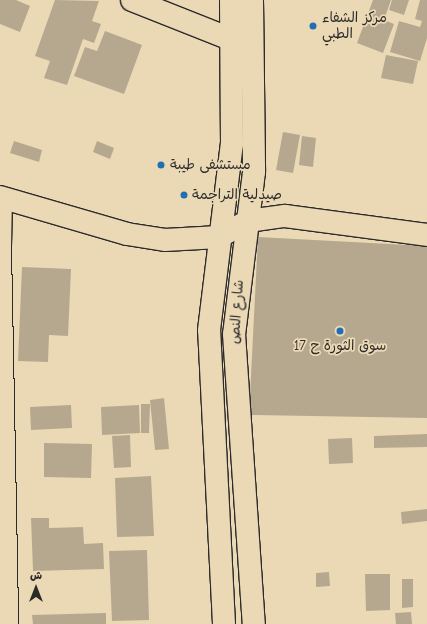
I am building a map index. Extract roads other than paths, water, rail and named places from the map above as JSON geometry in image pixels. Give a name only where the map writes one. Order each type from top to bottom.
[{"type":"main road","points":[[132,0],[233,40]]},
{"type":"main road","name":"شارع النص","points":[[224,624],[209,330],[219,237],[232,144],[233,40],[231,0]]},
{"type":"main road","name":"شارع النص","points":[[252,0],[254,172],[235,302],[234,334],[254,624]]},
{"type":"main road","points":[[5,611],[0,198],[128,234],[165,240],[219,237],[248,221],[312,218],[427,235]]},
{"type":"place","name":"مركز الشفاء الطبي","points":[[313,26]]},
{"type":"place","name":"مستشفى طيبة","points":[[161,165]]},
{"type":"place","name":"صيدلية التراجمة","points":[[184,195]]},
{"type":"place","name":"سوق الثورة ح 17","points":[[340,331]]}]
